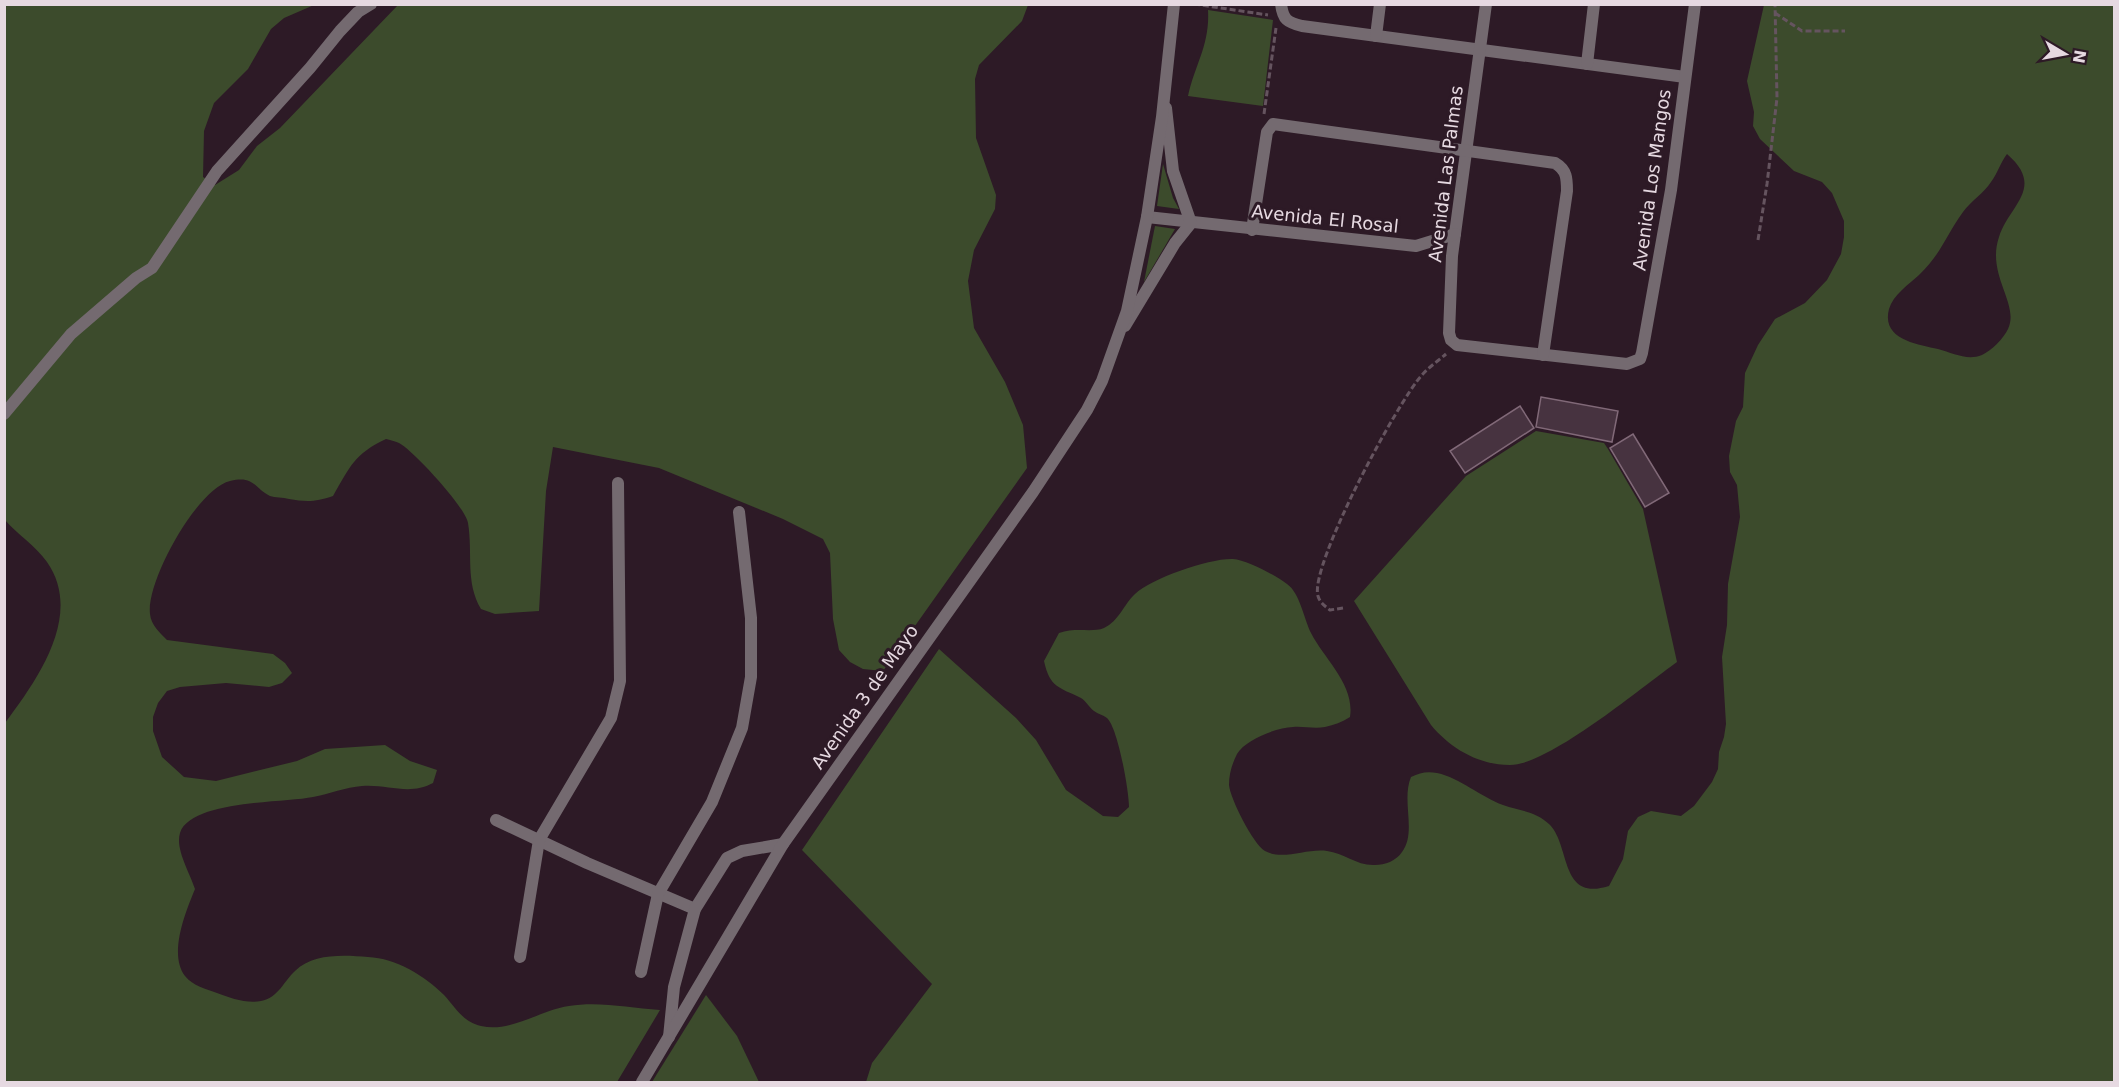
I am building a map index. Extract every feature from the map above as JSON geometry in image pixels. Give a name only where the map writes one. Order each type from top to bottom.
[{"type":"street","points":[[4,414],[71,334],[136,278],[152,268],[165,252],[217,171],[310,68],[340,31],[358,12],[371,4]]},
{"type":"street","points":[[1120,334],[1147,217],[1174,4]]},
{"type":"street","points":[[1376,36],[1380,4]]},
{"type":"street","name":"Avenida Las Palmas","points":[[1458,345],[1451,340],[1449,333],[1455,234],[1486,4]]},
{"type":"street","points":[[1587,64],[1594,4]]},
{"type":"street","name":"Avenida Los Mangos","points":[[1543,355],[1627,364],[1640,359],[1671,190],[1695,4]]},
{"type":"street","points":[[1282,10],[1288,23],[1302,26],[1685,76]]},
{"type":"street","points":[[1120,334],[1175,243],[1191,223],[1173,171],[1164,95]]},
{"type":"street","points":[[1252,230],[1267,132],[1273,124],[1556,163],[1563,168],[1567,177],[1543,355],[1458,345]]},
{"type":"street","name":"Avenida El Rosal","points":[[1147,217],[1416,246],[1455,234]]},
{"type":"street","name":"Avenida 3 de Mayo","points":[[642,1083],[783,844],[1033,492],[1086,410],[1120,334]]},
{"type":"street","points":[[520,957],[539,840],[611,718],[620,681],[618,483]]},
{"type":"street","points":[[641,972],[658,894],[712,802],[742,728],[752,677],[751,618],[739,512]]},
{"type":"street","points":[[496,820],[695,909]]},
{"type":"street","points":[[669,1038],[674,987],[695,909],[727,858],[742,851],[783,844]]},
{"type":"path","points":[[1194,4],[1282,10],[1276,27],[1264,113],[1273,124]]},
{"type":"path","points":[[1758,240],[1777,98],[1775,4]]},
{"type":"path","points":[[1775,12],[1802,31],[1845,31]]},
{"type":"path","points":[[1343,608],[1330,610],[1323,604],[1318,596],[1318,584],[1321,566],[1355,487],[1421,375],[1458,345]]},
{"type":"green space","points":[[5,5],[314,5],[284,18],[271,29],[248,69],[214,103],[204,131],[203,177],[215,185],[239,170],[257,146],[280,128],[398,5],[1028,5],[1022,21],[979,65],[975,79],[976,138],[996,195],[995,209],[974,250],[968,281],[974,328],[1005,382],[1023,425],[1027,468],[883,671],[863,669],[850,662],[839,650],[833,619],[830,553],[823,539],[783,519],[659,468],[553,447],[546,491],[539,611],[495,614],[481,609],[471,578],[468,523],[465,516],[449,493],[415,456],[399,443],[386,439],[367,450],[354,462],[333,496],[327,498],[306,501],[272,497],[253,483],[244,480],[230,481],[217,488],[189,518],[176,538],[156,580],[150,614],[154,625],[167,640],[273,654],[285,663],[292,673],[282,683],[269,687],[226,683],[180,687],[167,691],[158,703],[153,717],[153,731],[162,757],[184,777],[216,781],[297,761],[325,749],[385,745],[410,761],[437,770],[433,783],[415,789],[356,787],[313,797],[219,809],[201,814],[188,822],[180,833],[179,839],[184,861],[195,889],[183,920],[178,945],[180,967],[185,976],[204,988],[227,997],[256,1002],[272,996],[302,965],[320,958],[359,956],[379,958],[409,969],[444,995],[465,1018],[481,1026],[514,1024],[558,1008],[580,1005],[660,1010],[617,1082],[5,1082],[5,723],[30,687],[52,646],[61,603],[57,582],[47,562],[5,520]]},
{"type":"green space","points":[[1764,5],[2114,5],[2114,1082],[866,1082],[872,1063],[932,984],[802,850],[939,649],[1016,718],[1036,740],[1066,790],[1103,816],[1118,817],[1129,807],[1129,799],[1122,760],[1111,724],[1107,718],[1094,711],[1083,699],[1056,685],[1049,677],[1044,661],[1059,633],[1104,628],[1118,617],[1135,594],[1154,582],[1182,570],[1210,562],[1239,560],[1282,580],[1295,593],[1311,633],[1344,683],[1350,705],[1350,717],[1341,722],[1325,727],[1293,727],[1270,732],[1254,739],[1237,754],[1230,773],[1230,791],[1254,840],[1265,851],[1287,855],[1327,851],[1368,865],[1390,862],[1400,855],[1406,844],[1409,826],[1407,796],[1411,777],[1433,772],[1446,775],[1495,802],[1533,814],[1544,820],[1556,833],[1568,869],[1574,879],[1582,886],[1593,889],[1609,886],[1623,859],[1628,831],[1638,817],[1651,811],[1681,816],[1694,806],[1712,782],[1718,769],[1719,752],[1726,724],[1722,657],[1727,625],[1728,584],[1740,517],[1737,485],[1730,472],[1729,456],[1736,421],[1743,407],[1745,373],[1758,345],[1775,319],[1805,303],[1827,280],[1841,254],[1844,237],[1844,221],[1832,193],[1822,182],[1794,171],[1760,139],[1753,126],[1754,112],[1747,81]],"holes":[[[2007,154],[2024,177],[2024,187],[1999,237],[1996,251],[1999,276],[2011,319],[2004,336],[1986,353],[1976,357],[1960,356],[1903,339],[1890,328],[1889,309],[1894,299],[1933,259],[1963,212],[1993,179]]]},
{"type":"green space","points":[[1208,10],[1273,20],[1263,106],[1188,96],[1207,34]]},
{"type":"green space","points":[[1163,164],[1173,198],[1179,209],[1157,206]]},
{"type":"green space","points":[[1155,226],[1175,229],[1144,282]]},
{"type":"green space","points":[[1536,431],[1604,443],[1608,449],[1643,509],[1677,662],[1571,739],[1527,762],[1510,765],[1498,764],[1466,754],[1447,741],[1431,725],[1354,601],[1466,476]]},
{"type":"green space","points":[[706,995],[737,1036],[759,1082],[652,1082]]},
{"type":"building","points":[[1541,397],[1618,411],[1612,442],[1536,427]]},
{"type":"building","points":[[1520,406],[1534,428],[1465,473],[1450,451]]},
{"type":"building","points":[[1633,434],[1669,493],[1645,507],[1610,448]]}]
